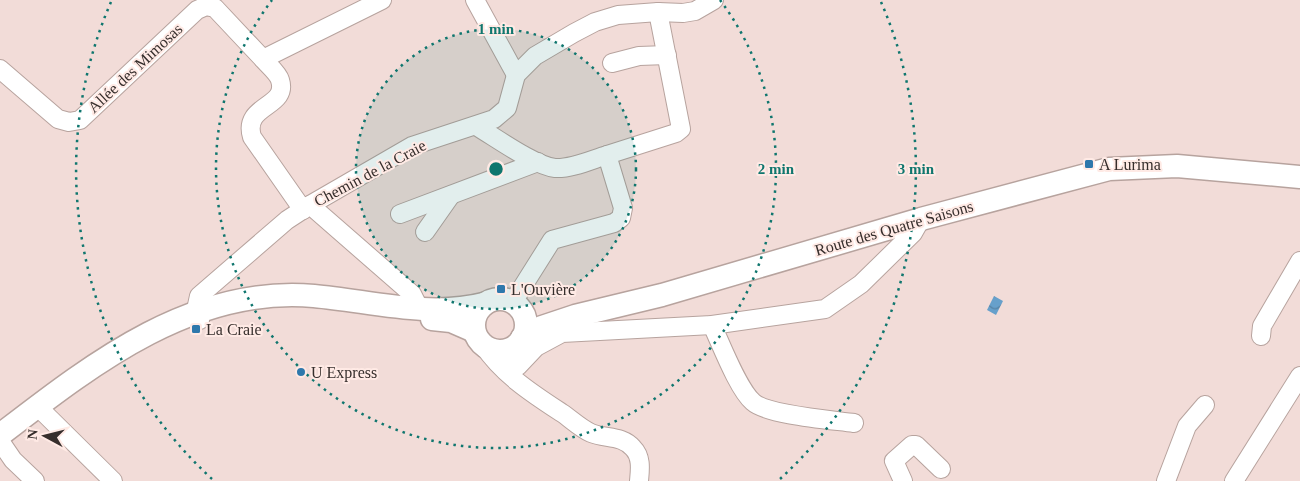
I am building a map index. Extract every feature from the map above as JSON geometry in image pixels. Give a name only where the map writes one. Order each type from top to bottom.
[{"type":"main road","name":"Route des Quatre Saisons","points":[[512,353],[542,327],[575,316],[662,295],[921,219],[1109,169],[1178,166],[1300,177]]},
{"type":"main road","name":"Route des Quatre Saisons","points":[[1218,171],[1266,182],[1300,186]]},
{"type":"main road","points":[[0,442],[40,410],[144,334],[205,306],[292,294],[415,308]]},
{"type":"main road","name":"Route des Quatre Saisons","points":[[415,308],[452,310],[484,304],[498,298],[518,306],[575,316]]},
{"type":"main road","points":[[479,338],[475,316],[484,304]]},
{"type":"main road","points":[[205,306],[313,305],[451,321],[500,351],[512,353],[526,325],[518,306]]},
{"type":"street","points":[[382,0],[263,60],[280,80],[280,90],[276,99],[253,116],[249,126],[252,137],[306,208],[412,294],[415,308]]},
{"type":"street","points":[[474,0],[516,75]]},
{"type":"street","name":"Chemin de la Craie","points":[[205,306],[286,220],[412,146],[476,126],[494,118],[507,108],[516,75],[535,56],[595,22],[618,16],[695,11],[714,0]]},
{"type":"street","name":"Allée des Mimosas","points":[[0,69],[58,119],[69,122],[80,120],[197,10],[206,6],[215,8],[263,60]]},
{"type":"street","points":[[476,126],[538,162],[554,168],[569,166],[676,133],[681,129],[658,12]]},
{"type":"street","points":[[612,63],[639,56],[667,55]]},
{"type":"street","points":[[518,306],[552,240],[614,223],[621,218],[623,208],[607,155]]},
{"type":"street","points":[[400,214],[538,162]]},
{"type":"street","points":[[425,232],[450,195]]},
{"type":"street","points":[[512,353],[518,366],[536,347],[562,333],[712,325],[825,309],[861,284],[913,233],[921,219]]},
{"type":"street","points":[[1261,336],[1262,326],[1300,262]]},
{"type":"street","points":[[712,325],[733,369],[755,404],[776,411],[854,423]]},
{"type":"street","points":[[512,353],[534,395],[588,432],[626,441],[634,449],[639,457],[639,481]]},
{"type":"street","points":[[1234,481],[1300,376]]},
{"type":"street","points":[[1166,481],[1187,426],[1205,405]]},
{"type":"street","points":[[40,410],[113,481]]},
{"type":"street","points":[[0,442],[13,460],[35,481]]},
{"type":"street","points":[[904,481],[894,461],[912,445],[916,445],[941,469]]},
{"type":"water","points":[[994,296],[1003,301],[996,315],[987,310]]},
{"type":"place","name":"A Lurima","points":[[1089,164]]},
{"type":"place","name":"L'Ouvière","points":[[501,289]]},
{"type":"place","name":"La Craie","points":[[196,329]]},
{"type":"place","name":"U Express","points":[[301,372]]}]
